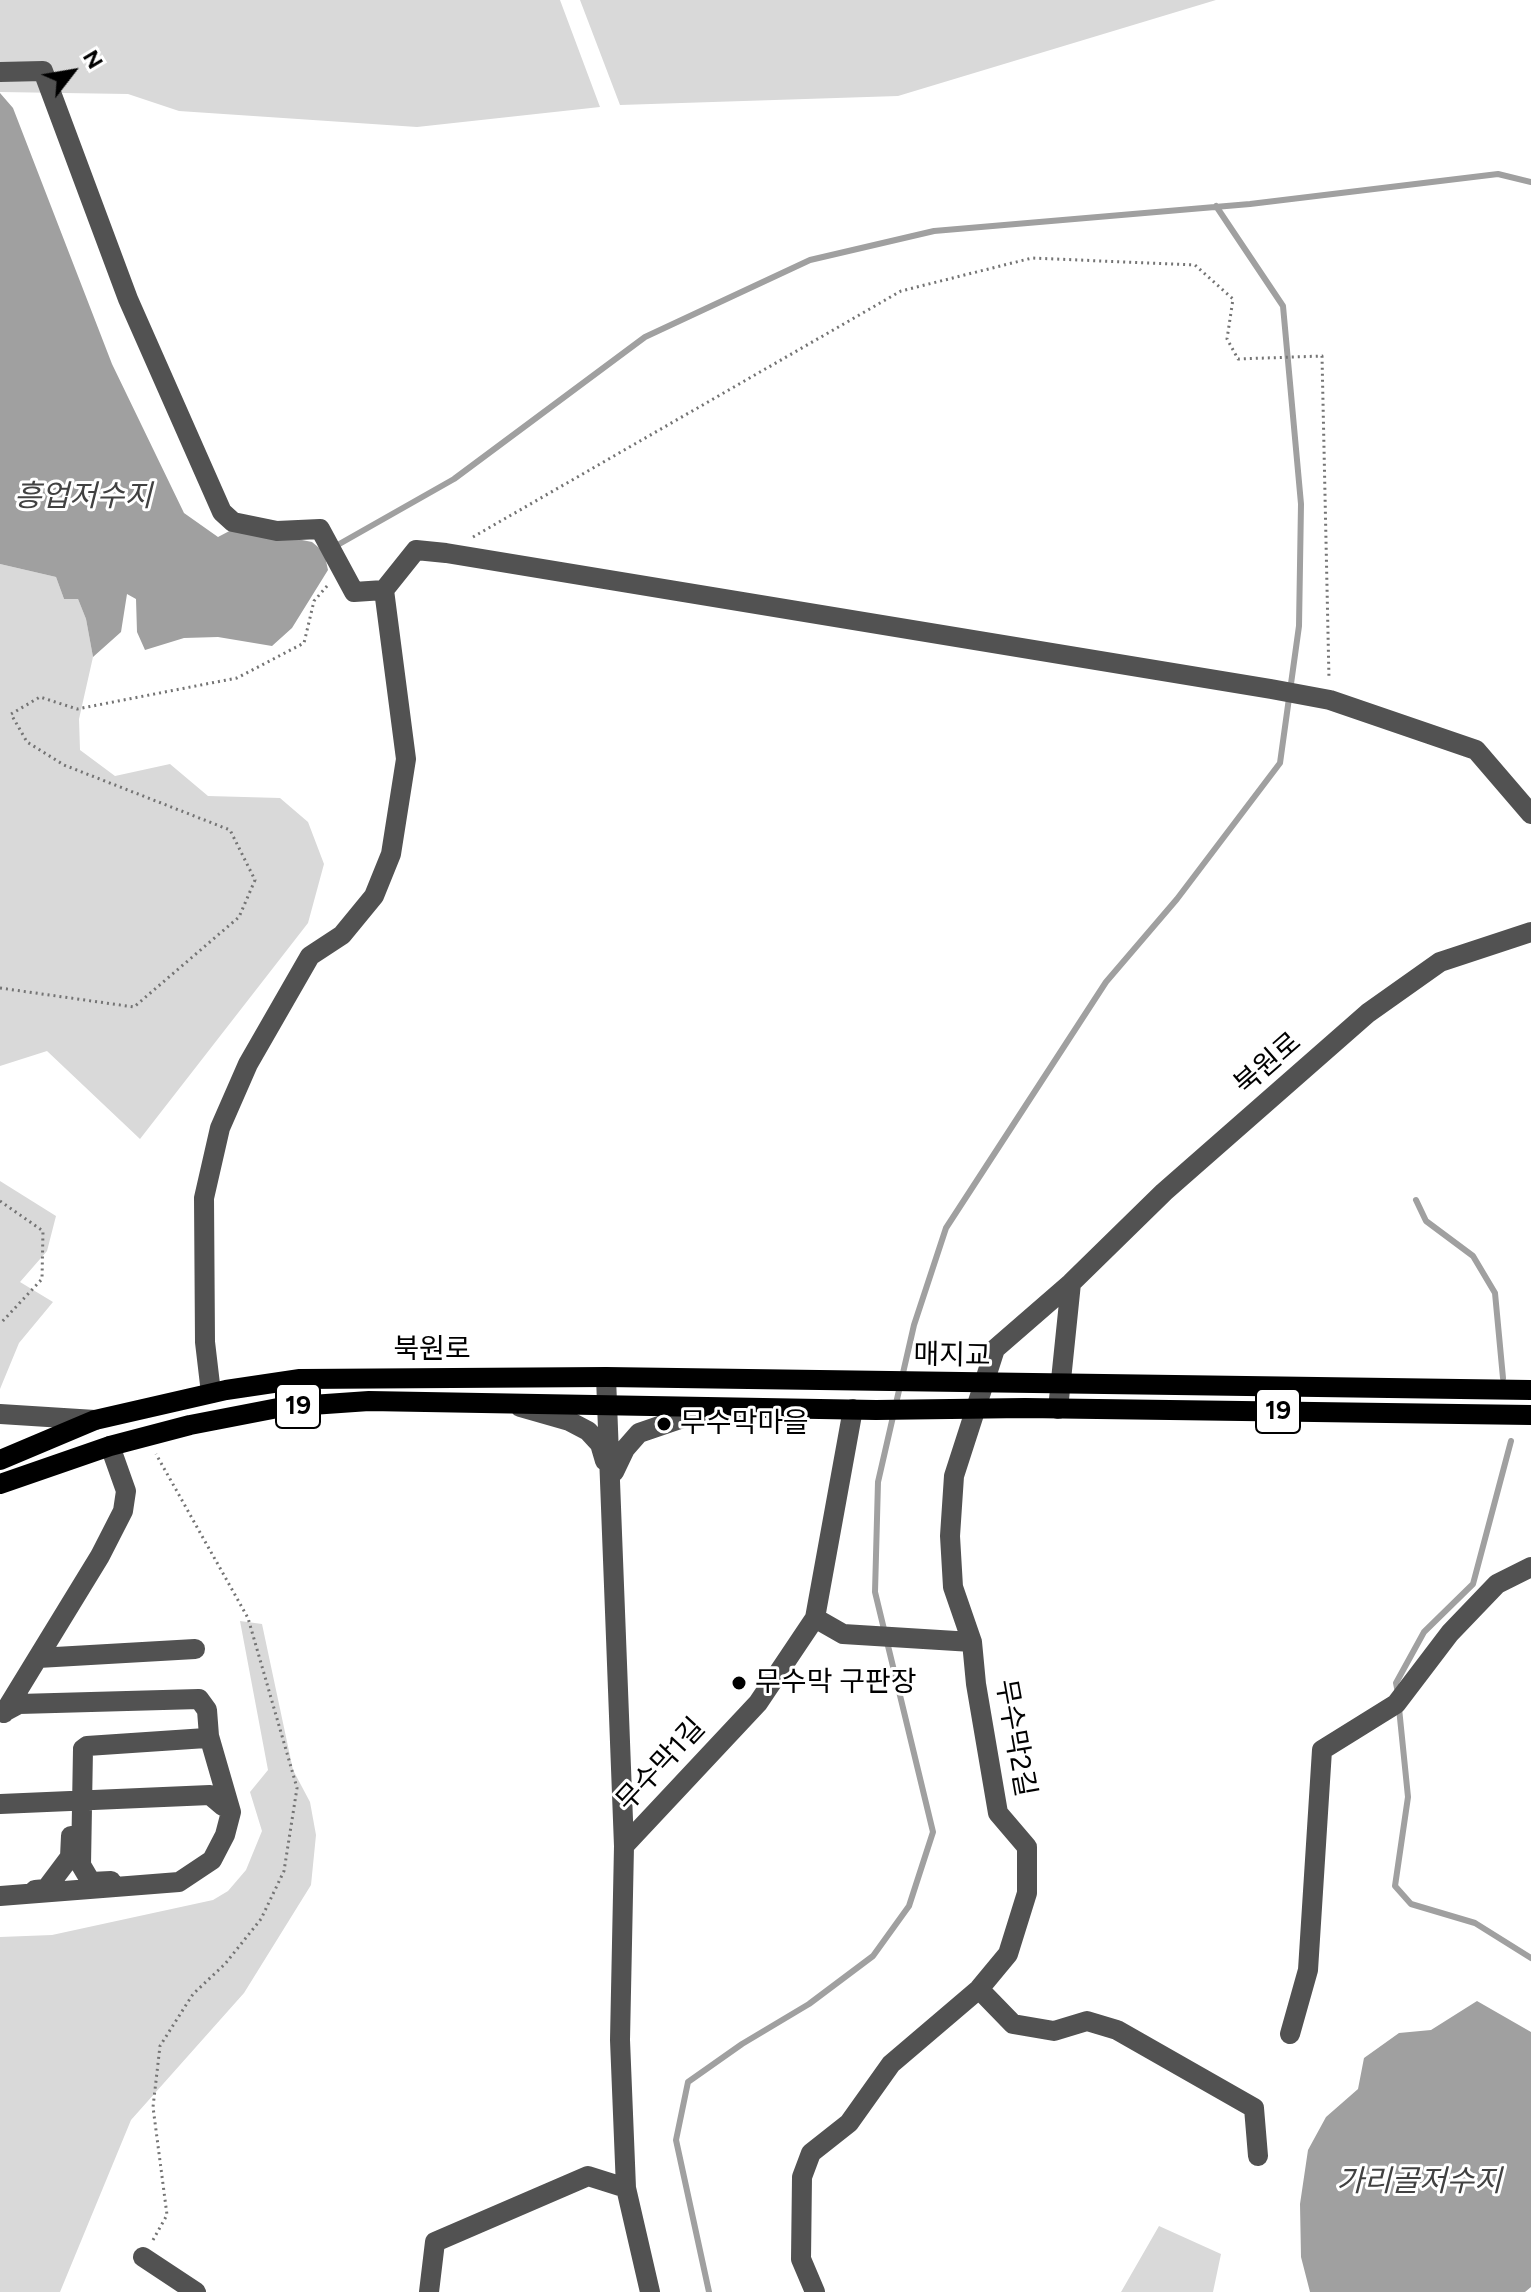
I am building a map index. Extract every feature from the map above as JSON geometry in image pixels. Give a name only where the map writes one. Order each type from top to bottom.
[{"type":"main road","name":"북원로","points":[[0,1460],[95,1420],[211,1393],[300,1379],[606,1377],[876,1382]]},
{"type":"main road","name":"매지교","points":[[876,1382],[1059,1385]]},
{"type":"main road","name":"19","points":[[1059,1385],[1531,1390]]},
{"type":"main road","name":"북원로","points":[[0,1484],[110,1446],[283,1407],[369,1401],[876,1410]]},
{"type":"main road","name":"매지교","points":[[876,1410],[1058,1409]]},
{"type":"main road","name":"19","points":[[1058,1409],[1531,1415]]},
{"type":"street","points":[[0,72],[43,71],[128,299],[222,512],[233,522],[277,531],[320,529],[354,592],[384,590]]},
{"type":"street","points":[[211,1393],[205,1342],[204,1198],[220,1128],[248,1064],[310,956],[342,935],[366,906],[391,854],[406,759],[384,590],[416,550],[1324,700],[1476,750],[1531,814]]},
{"type":"street","name":"북원로","points":[[1071,1283],[1164,1192],[1368,1013],[1440,962],[1531,932]]},
{"type":"street","points":[[1058,1409],[1071,1283]]},
{"type":"street","name":"무수막2길","points":[[815,2292],[801,2259],[802,2177],[811,2153],[849,2123],[891,2064],[979,1989],[1008,1954],[1027,1893],[1027,1847],[998,1813],[972,1642],[953,1587],[950,1536],[954,1476],[995,1349],[1071,1283]]},
{"type":"street","points":[[606,1377],[624,1846]]},
{"type":"street","points":[[510,1404],[569,1421],[588,1431],[600,1444],[612,1480]]},
{"type":"street","points":[[612,1480],[625,1449],[639,1433],[719,1405]]},
{"type":"street","name":"무수막1길","points":[[650,2292],[626,2188],[620,2040],[624,1846],[758,1703],[815,1618],[853,1409]]},
{"type":"street","points":[[0,1414],[95,1420]]},
{"type":"street","points":[[3,1715],[100,1556],[123,1511],[126,1491],[110,1446]]},
{"type":"street","points":[[1290,2034],[1308,1970],[1322,1750],[1402,1696],[1450,1633],[1497,1584],[1531,1567]]},
{"type":"street","points":[[815,1618],[843,1634],[972,1642]]},
{"type":"street","points":[[38,1658],[195,1649]]},
{"type":"street","points":[[0,1895],[179,1882],[212,1860],[225,1835],[223,1804],[207,1710],[199,1699],[19,1704],[3,1715]]},
{"type":"street","points":[[3,1715],[194,1704],[203,1712],[205,1734],[223,1804],[221,1836],[216,1847],[190,1872],[179,1877],[91,1882],[81,1865],[77,1797]]},
{"type":"street","points":[[0,1895],[46,1889],[70,1857],[83,1754],[87,1746],[205,1734]]},
{"type":"street","points":[[0,1795],[210,1795],[223,1804]]},
{"type":"street","points":[[0,1804],[77,1797]]},
{"type":"street","points":[[979,1989],[1013,2024],[1054,2031],[1087,2021],[1117,2030],[1254,2108],[1258,2156]]},
{"type":"street","points":[[429,2292],[435,2242],[588,2176],[626,2188]]},
{"type":"street","points":[[143,2257],[196,2292]]},
{"type":"path","points":[[473,537],[901,291],[1032,258],[1195,265],[1233,299],[1227,339],[1238,359],[1322,356],[1324,700]]},
{"type":"path","points":[[0,988],[134,1007],[239,917],[255,880],[230,830],[64,765],[27,742],[11,714],[40,697],[77,709],[237,678],[304,643],[314,601],[342,567]]},
{"type":"path","points":[[0,1201],[43,1231],[42,1279],[0,1324]]},
{"type":"shaded area","points":[[0,0],[560,0],[600,107],[417,127],[179,111],[128,94],[0,92]]},
{"type":"shaded area","points":[[580,0],[1216,0],[898,96],[620,105]]},
{"type":"shaded area","points":[[0,564],[56,577],[64,599],[78,599],[86,619],[93,657],[79,719],[80,750],[115,776],[170,764],[208,796],[280,798],[308,822],[324,864],[308,923],[140,1139],[47,1051],[0,1066]]},
{"type":"shaded area","points":[[0,1181],[56,1216],[47,1251],[20,1282],[53,1302],[19,1343],[0,1389]]},
{"type":"shaded area","points":[[240,1621],[262,1624],[293,1770],[310,1802],[316,1835],[311,1885],[244,1993],[131,2120],[60,2292],[0,2292],[0,1937],[52,1935],[213,1900],[228,1891],[246,1870],[262,1831],[250,1792],[268,1770]]},
{"type":"shaded area","points":[[1159,2226],[1221,2254],[1213,2292],[1121,2292]]},
{"type":"water","name":"흥업저수지","points":[[0,93],[13,108],[112,364],[184,513],[218,537],[237,527],[312,542],[324,552],[328,570],[292,628],[272,646],[218,637],[184,638],[145,650],[137,632],[136,599],[127,594],[121,632],[93,657],[86,619],[78,599],[64,599],[56,577],[0,564]]},
{"type":"water","name":"가리골저수지","points":[[1477,2001],[1531,2032],[1531,2287],[1525,2292],[1310,2292],[1301,2257],[1300,2204],[1308,2150],[1326,2117],[1358,2089],[1364,2058],[1399,2033],[1431,2030]]},
{"type":"waterway","points":[[334,547],[454,479],[645,337],[810,260],[934,231],[1250,204],[1498,174],[1531,182]]},
{"type":"waterway","points":[[709,2292],[676,2140],[688,2082],[742,2044],[809,2004],[873,1956],[909,1906],[933,1832],[875,1592],[878,1482],[914,1325],[946,1228],[1106,982],[1177,899],[1280,763],[1299,626],[1301,504],[1283,306],[1216,206]]},
{"type":"waterway","points":[[1416,1200],[1426,1221],[1473,1256],[1495,1293],[1503,1378]]},
{"type":"waterway","points":[[1398,1693],[1396,1683],[1424,1632],[1473,1584],[1511,1441]]},
{"type":"waterway","points":[[1399,1708],[1408,1797],[1395,1886],[1411,1904],[1475,1923],[1531,1958]]},
{"type":"place","name":"무수막마을","points":[[664,1424]]},
{"type":"place","name":"무수막 구판장","points":[[739,1683]]}]
